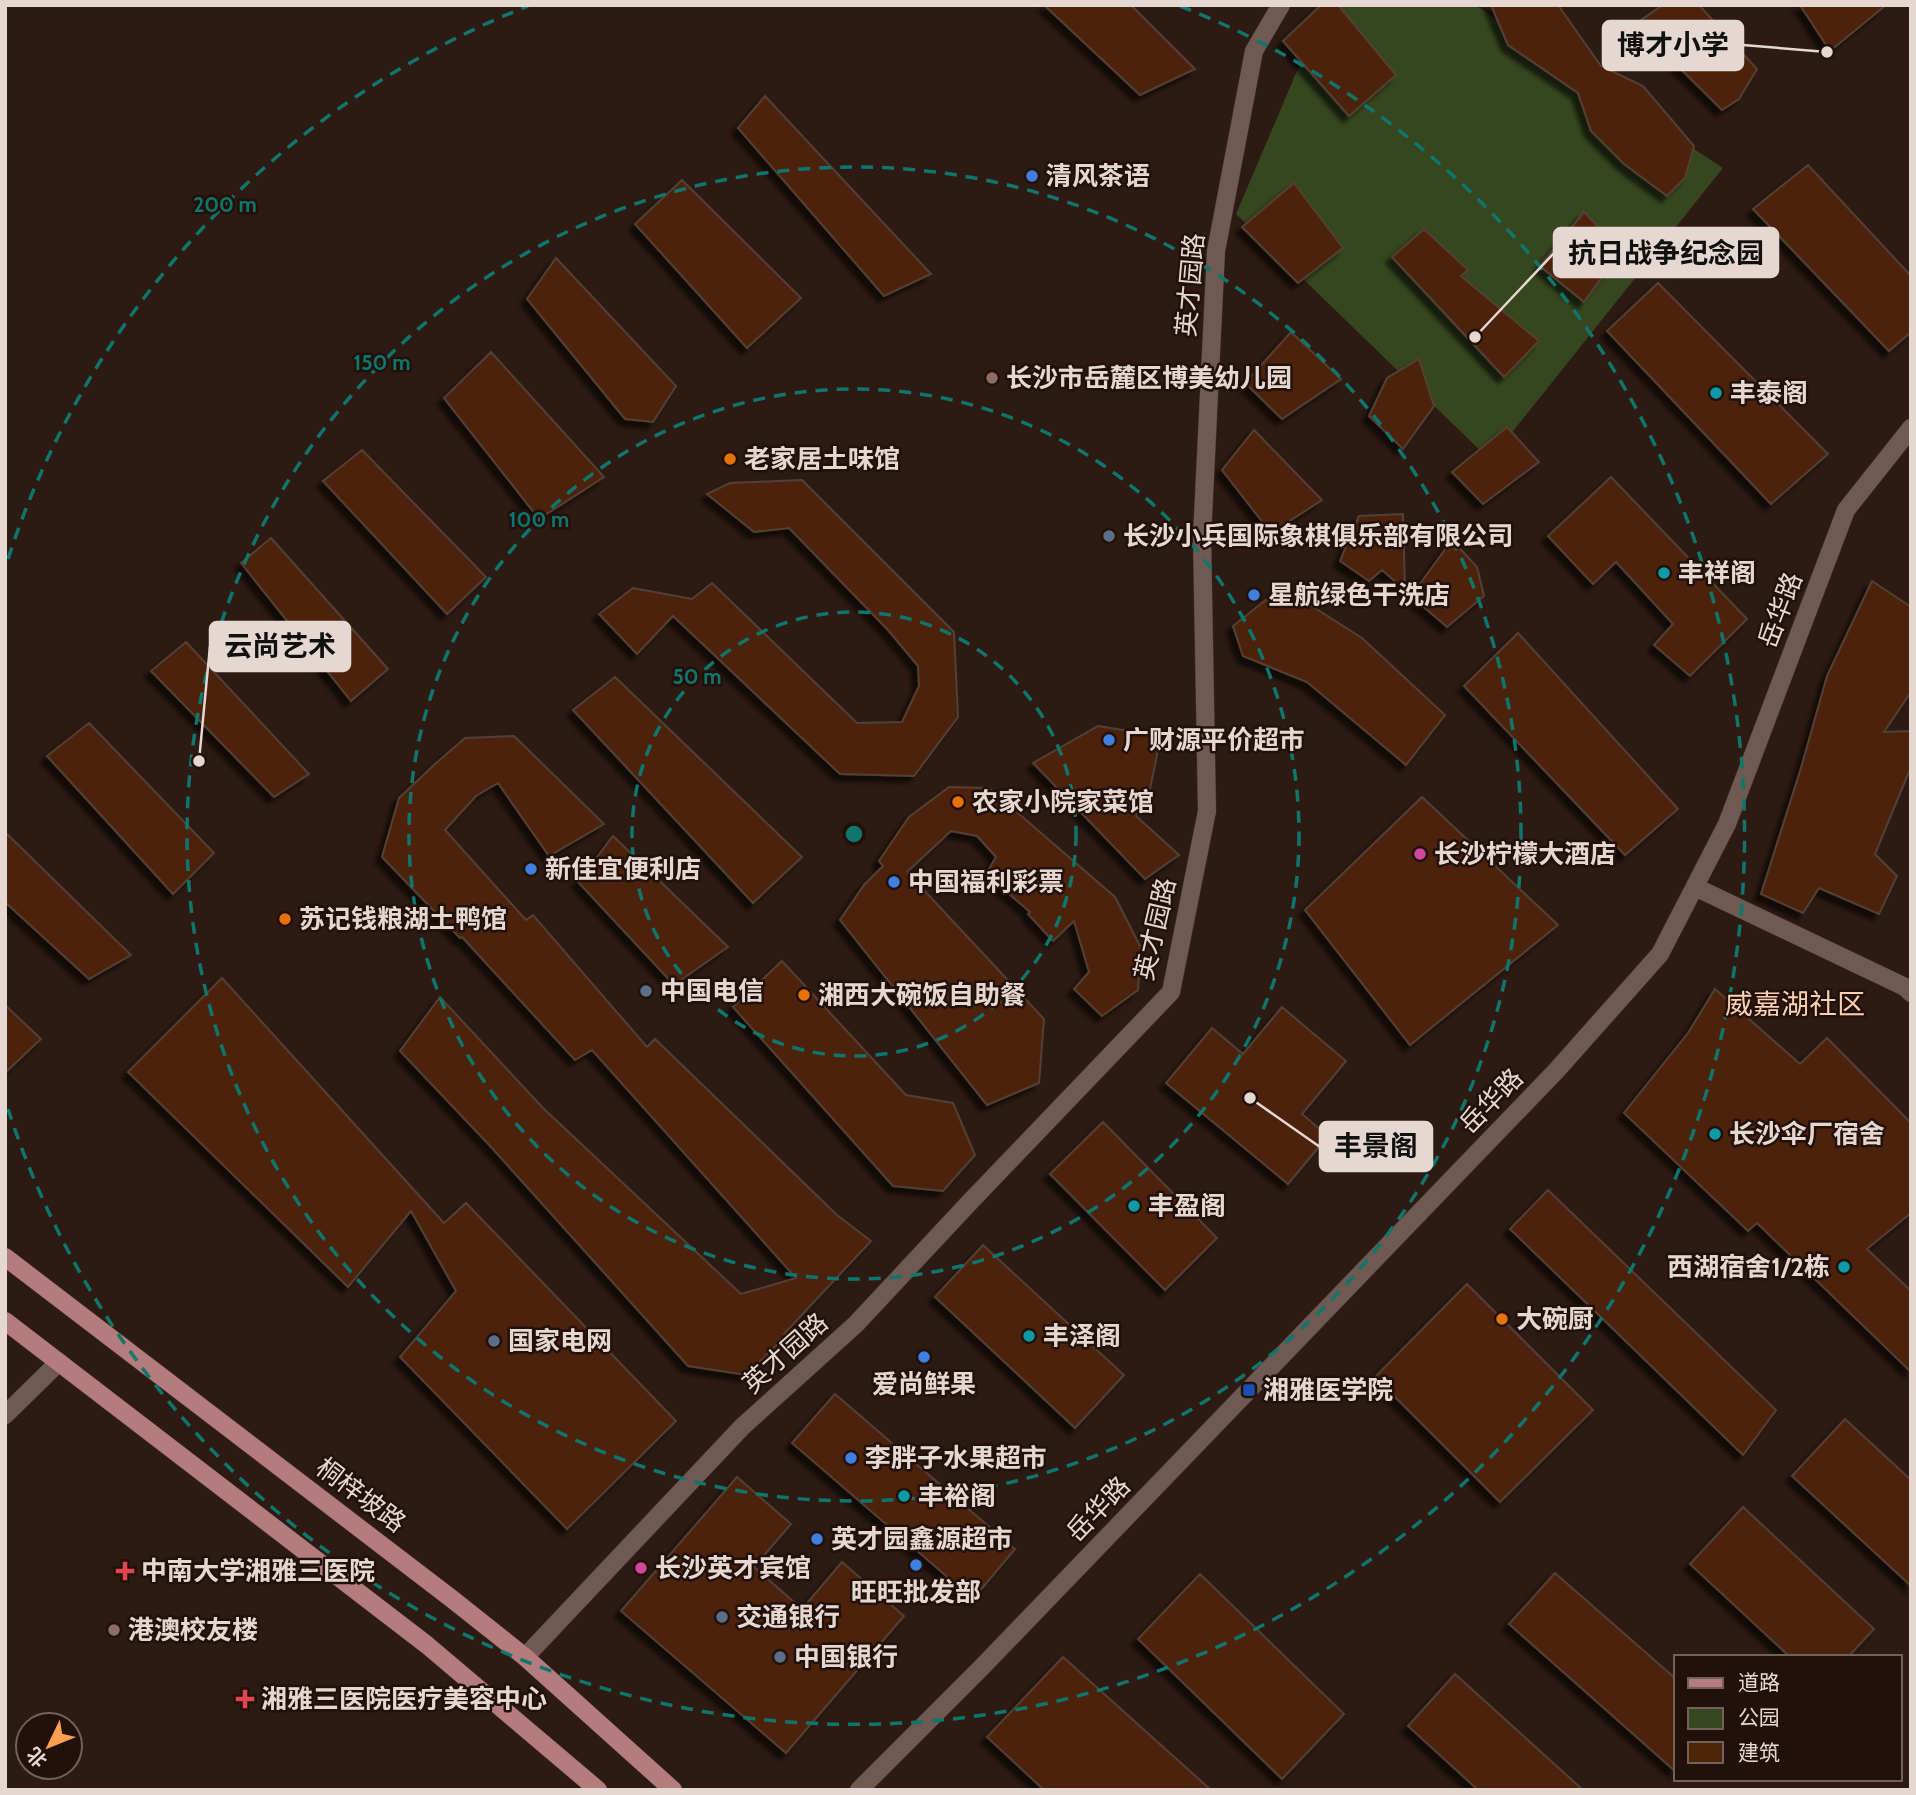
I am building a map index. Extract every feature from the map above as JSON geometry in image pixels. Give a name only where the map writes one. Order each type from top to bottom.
[{"type":"main road","name":"桐梓坡路","points":[[5,1257],[391,1551],[524,1657],[673,1790]]},
{"type":"main road","points":[[5,1321],[427,1645],[598,1790]]},
{"type":"street","name":"英才园路","points":[[524,1657],[742,1427],[856,1324],[1171,992],[1207,811],[1202,537],[1216,251],[1254,51],[1281,5]]},
{"type":"street","name":"岳华路","points":[[859,1790],[981,1668],[1556,1071],[1660,954],[1727,824],[1846,510],[1911,428]]},
{"type":"street","points":[[1695,887],[1905,987],[1911,993]]},
{"type":"street","points":[[5,1415],[59,1362]]},
{"type":"green space","points":[[1325,5],[1475,5],[1723,168],[1490,460],[1236,214]]},
{"type":"building","points":[[1044,5],[1131,5],[1195,69],[1140,95]]},
{"type":"building","points":[[1321,5],[1338,5],[1396,75],[1349,116],[1283,41]]},
{"type":"building","points":[[1491,5],[1558,5],[1601,66],[1643,86],[1694,146],[1685,178],[1667,196],[1624,164],[1591,131],[1578,93],[1508,45]]},
{"type":"building","points":[[1663,5],[1699,5],[1757,69],[1739,99],[1722,110],[1635,24]]},
{"type":"building","points":[[1800,5],[1886,5],[1830,51]]},
{"type":"building","points":[[765,96],[931,274],[884,296],[738,128]]},
{"type":"building","points":[[1808,165],[1911,276],[1911,332],[1889,351],[1753,209]]},
{"type":"building","points":[[682,180],[801,298],[747,348],[635,224]]},
{"type":"building","points":[[1294,183],[1343,248],[1298,283],[1242,227]]},
{"type":"building","points":[[1584,212],[1621,251],[1584,302],[1540,266]]},
{"type":"building","points":[[1424,229],[1468,270],[1461,276],[1539,341],[1504,377],[1392,257]]},
{"type":"building","points":[[556,258],[676,386],[653,422],[625,419],[527,299]]},
{"type":"building","name":"丰泰阁","points":[[1658,283],[1828,454],[1771,504],[1607,331]]},
{"type":"building","points":[[1291,332],[1341,379],[1282,419],[1245,383]]},
{"type":"building","points":[[491,352],[604,477],[539,519],[444,398]]},
{"type":"building","points":[[1419,359],[1434,406],[1403,449],[1369,416],[1387,378]]},
{"type":"building","points":[[1507,427],[1539,462],[1483,504],[1452,472]]},
{"type":"building","points":[[1254,430],[1322,500],[1271,533],[1222,470]]},
{"type":"building","points":[[362,450],[486,577],[447,614],[323,481]]},
{"type":"building","name":"丰祥阁","points":[[1611,477],[1747,619],[1690,676],[1654,645],[1673,624],[1616,562],[1593,584],[1548,536]]},
{"type":"building","points":[[802,480],[954,632],[958,717],[914,776],[840,774],[673,616],[637,654],[599,614],[633,588],[692,599],[712,583],[857,723],[902,722],[919,686],[918,666],[888,630],[789,528],[754,532],[707,494],[730,483]]},
{"type":"building","points":[[1403,514],[1405,590],[1382,570],[1369,581],[1340,561],[1359,516]]},
{"type":"building","points":[[271,538],[388,669],[351,701],[241,563]]},
{"type":"building","points":[[1452,540],[1477,567],[1484,596],[1447,627],[1411,596]]},
{"type":"building","points":[[1872,581],[1911,607],[1911,692],[1884,732],[1911,731],[1911,767],[1875,854],[1897,876],[1879,914],[1819,888],[1803,913],[1761,894],[1827,676]]},
{"type":"building","points":[[1282,587],[1362,638],[1445,715],[1406,765],[1307,682],[1243,656],[1233,626]]},
{"type":"building","points":[[1518,633],[1678,809],[1625,855],[1464,686]]},
{"type":"building","points":[[186,642],[309,774],[274,797],[151,671]]},
{"type":"building","points":[[615,677],[802,857],[753,903],[573,710]]},
{"type":"building","points":[[89,723],[214,853],[173,894],[47,756]]},
{"type":"building","points":[[1098,726],[1161,736],[1150,789],[1136,816],[1179,855],[1145,879],[1033,763]]},
{"type":"building","points":[[514,736],[604,824],[549,856],[498,783],[476,796],[445,830],[526,920],[533,915],[647,1047],[655,1039],[837,1215],[871,1241],[784,1334],[786,1336],[746,1375],[688,1366],[492,1148],[400,1051],[440,997],[543,1108],[741,1294],[796,1278],[592,1050],[575,1060],[462,937],[460,938],[382,857],[399,798],[434,765],[465,738]]},
{"type":"building","points":[[949,787],[989,788],[1115,897],[1141,948],[1138,990],[1102,1016],[1074,989],[1089,972],[1074,921],[1053,941],[1028,914],[1030,912],[986,874],[996,857],[977,836],[951,831],[907,872],[1044,1019],[1039,1083],[987,1105],[840,920],[864,885],[883,866],[879,861],[909,817]]},
{"type":"building","points":[[1422,797],[1558,925],[1410,1045],[1305,910]]},
{"type":"building","points":[[5,832],[131,955],[89,979],[5,902]]},
{"type":"building","points":[[613,836],[728,947],[674,985],[578,882]]},
{"type":"building","points":[[782,961],[906,1095],[953,1103],[975,1155],[943,1191],[893,1186],[733,1007]]},
{"type":"building","points":[[222,978],[444,1223],[466,1203],[676,1421],[567,1529],[400,1357],[456,1291],[411,1211],[348,1287],[128,1072]]},
{"type":"building","points":[[1715,989],[1800,1064],[1827,1038],[1911,1123],[1911,1213],[1867,1249],[1911,1291],[1911,1372],[1757,1223],[1748,1231],[1624,1113],[1688,1033]]},
{"type":"building","points":[[5,1005],[41,1039],[5,1073]]},
{"type":"building","points":[[1282,1007],[1346,1061],[1302,1114],[1328,1136],[1288,1184],[1166,1083],[1212,1028],[1243,1054]]},
{"type":"building","name":"丰盈阁","points":[[1103,1122],[1217,1238],[1165,1290],[1050,1174]]},
{"type":"building","points":[[1548,1190],[1776,1410],[1743,1455],[1510,1229]]},
{"type":"building","name":"丰泽阁","points":[[983,1245],[1124,1375],[1075,1428],[935,1297]]},
{"type":"building","points":[[1467,1284],[1593,1410],[1500,1502],[1375,1377]]},
{"type":"building","name":"丰裕阁","points":[[835,1394],[1015,1549],[973,1599],[792,1443]]},
{"type":"building","points":[[1845,1419],[1911,1480],[1911,1586],[1792,1476]]},
{"type":"building","points":[[737,1477],[791,1524],[754,1567],[802,1609],[842,1562],[904,1616],[786,1753],[621,1611]]},
{"type":"building","points":[[1743,1507],[1874,1629],[1850,1655],[1788,1655],[1690,1564]]},
{"type":"building","points":[[1555,1573],[1674,1677],[1674,1770],[1509,1624]]},
{"type":"building","points":[[1200,1574],[1344,1714],[1282,1779],[1138,1639]]},
{"type":"building","points":[[1063,1657],[1211,1790],[1044,1790],[987,1737]]},
{"type":"building","points":[[1455,1674],[1583,1790],[1478,1790],[1408,1726]]},
{"type":"place","name":"博才小学","points":[[1827,52]]},
{"type":"place","name":"清风茶语","points":[[1032,176]]},
{"type":"place","name":"抗日战争纪念园","points":[[1475,337]]},
{"type":"place","name":"长沙市岳麓区博美幼儿园","points":[[992,378]]},
{"type":"place","name":"丰泰阁","points":[[1716,393]]},
{"type":"place","name":"老家居土味馆","points":[[730,459]]},
{"type":"place","name":"长沙小兵国际象棋俱乐部有限公司","points":[[1109,536]]},
{"type":"place","name":"丰祥阁","points":[[1664,573]]},
{"type":"place","name":"星航绿色干洗店","points":[[1254,595]]},
{"type":"place","name":"广财源平价超市","points":[[1109,740]]},
{"type":"place","name":"云尚艺术","points":[[199,761]]},
{"type":"place","name":"农家小院家菜馆","points":[[958,802]]},
{"type":"place","name":"长沙柠檬大酒店","points":[[1420,854]]},
{"type":"place","name":"新佳宜便利店","points":[[531,869]]},
{"type":"place","name":"中国福利彩票","points":[[894,882]]},
{"type":"place","name":"苏记钱粮湖土鸭馆","points":[[285,919]]},
{"type":"place","name":"中国电信","points":[[646,991]]},
{"type":"place","name":"湘西大碗饭自助餐","points":[[804,995]]},
{"type":"place","name":"丰景阁","points":[[1250,1098]]},
{"type":"place","name":"长沙伞厂宿舍","points":[[1715,1134]]},
{"type":"place","name":"丰盈阁","points":[[1134,1206]]},
{"type":"place","name":"西湖宿舍1/2栋","points":[[1844,1267]]},
{"type":"place","name":"大碗厨","points":[[1502,1319]]},
{"type":"place","name":"丰泽阁","points":[[1029,1336]]},
{"type":"place","name":"国家电网","points":[[494,1341]]},
{"type":"place","name":"爱尚鲜果","points":[[924,1357]]},
{"type":"place","name":"湘雅医学院","points":[[1249,1390]]},
{"type":"place","name":"李胖子水果超市","points":[[851,1458]]},
{"type":"place","name":"丰裕阁","points":[[904,1496]]},
{"type":"place","name":"英才园鑫源超市","points":[[817,1539]]},
{"type":"place","name":"旺旺批发部","points":[[916,1565]]},
{"type":"place","name":"长沙英才宾馆","points":[[641,1568]]},
{"type":"place","name":"中南大学湘雅三医院","points":[[125,1571]]},
{"type":"place","name":"交通银行","points":[[722,1617]]},
{"type":"place","name":"港澳校友楼","points":[[114,1630]]},
{"type":"place","name":"中国银行","points":[[780,1657]]},
{"type":"place","name":"湘雅三医院医疗美容中心","points":[[245,1699]]},
{"type":"district","name":"威嘉湖社区","points":[[1795,1004]]}]
